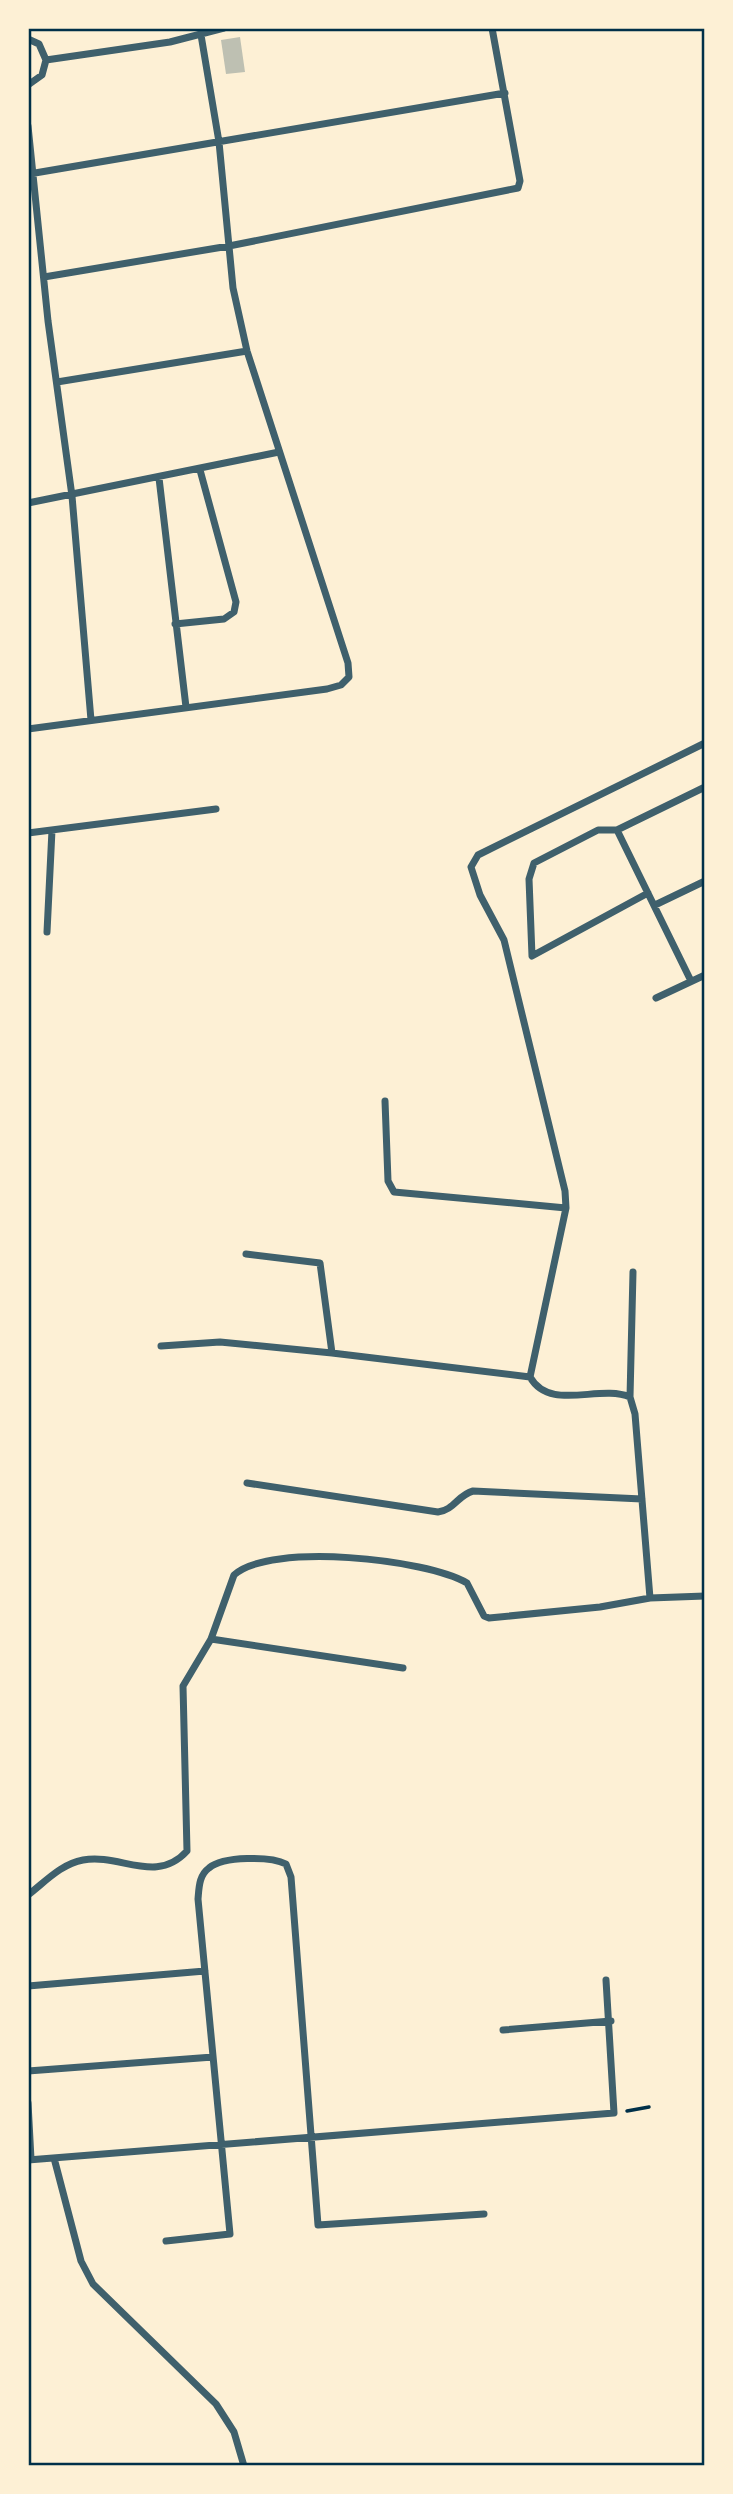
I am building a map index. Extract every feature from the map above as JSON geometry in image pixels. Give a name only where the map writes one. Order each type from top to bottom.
[{"type":"street","points":[[46,60],[201,35],[223,28]]},
{"type":"street","points":[[44,277],[229,246],[517,188],[520,181],[492,28]]},
{"type":"street","points":[[28,729],[327,689],[341,685],[349,677],[344,652],[247,351],[233,288],[219,142],[201,35]]},
{"type":"street","points":[[28,39],[39,44],[46,60],[42,75],[28,85]]},
{"type":"street","points":[[30,174],[505,93]]},
{"type":"street","points":[[28,126],[30,174],[72,496],[91,720]]},
{"type":"street","points":[[57,382],[247,351]]},
{"type":"street","points":[[28,503],[279,452]]},
{"type":"street","points":[[176,624],[224,619],[234,612],[236,602],[200,470]]},
{"type":"street","points":[[159,478],[186,707]]},
{"type":"street","points":[[630,1397],[550,1394],[536,1388],[530,1377],[566,1208],[565,1191],[504,940],[472,876],[472,862],[478,855],[705,743]]},
{"type":"street","points":[[648,893],[532,956],[529,879],[534,863],[598,830],[617,830],[705,787]]},
{"type":"street","points":[[28,833],[216,809]]},
{"type":"street","points":[[47,932],[52,830]]},
{"type":"street","points":[[617,830],[691,981]]},
{"type":"street","points":[[655,905],[705,881]]},
{"type":"street","points":[[656,998],[705,975]]},
{"type":"street","points":[[385,1101],[388,1181],[394,1192],[566,1208]]},
{"type":"street","points":[[246,1254],[320,1263],[332,1353]]},
{"type":"street","points":[[633,1272],[630,1397],[635,1414],[650,1598]]},
{"type":"street","points":[[161,1346],[220,1342],[530,1377]]},
{"type":"street","points":[[247,1483],[438,1512],[450,1510],[460,1497],[474,1491],[642,1499]]},
{"type":"street","points":[[28,1895],[56,1872],[81,1860],[158,1868],[171,1864],[187,1851],[183,1686],[211,1639],[234,1575],[257,1562],[292,1556],[371,1560],[463,1580],[484,1616],[489,1618],[600,1607],[650,1598],[705,1596]]},
{"type":"street","points":[[211,1639],[403,1668]]},
{"type":"street","points":[[166,2241],[230,2234],[198,1899],[200,1880],[209,1867],[224,1862],[273,1857],[286,1864],[291,1877],[309,2137],[318,2225],[484,2214]]},
{"type":"street","points":[[28,1986],[205,1971]]},
{"type":"street","points":[[28,2103],[30,2160],[614,2113],[611,2021],[606,1980]]},
{"type":"street","points":[[503,2030],[611,2021]]},
{"type":"street","points":[[28,2071],[213,2057]]},
{"type":"street","points":[[54,2158],[81,2261],[93,2284],[216,2404],[234,2432],[244,2466]]},
{"type":"path","points":[[614,2113],[649,2107]]},
{"type":"building","points":[[240,37],[245,72],[226,74],[221,40]]}]
